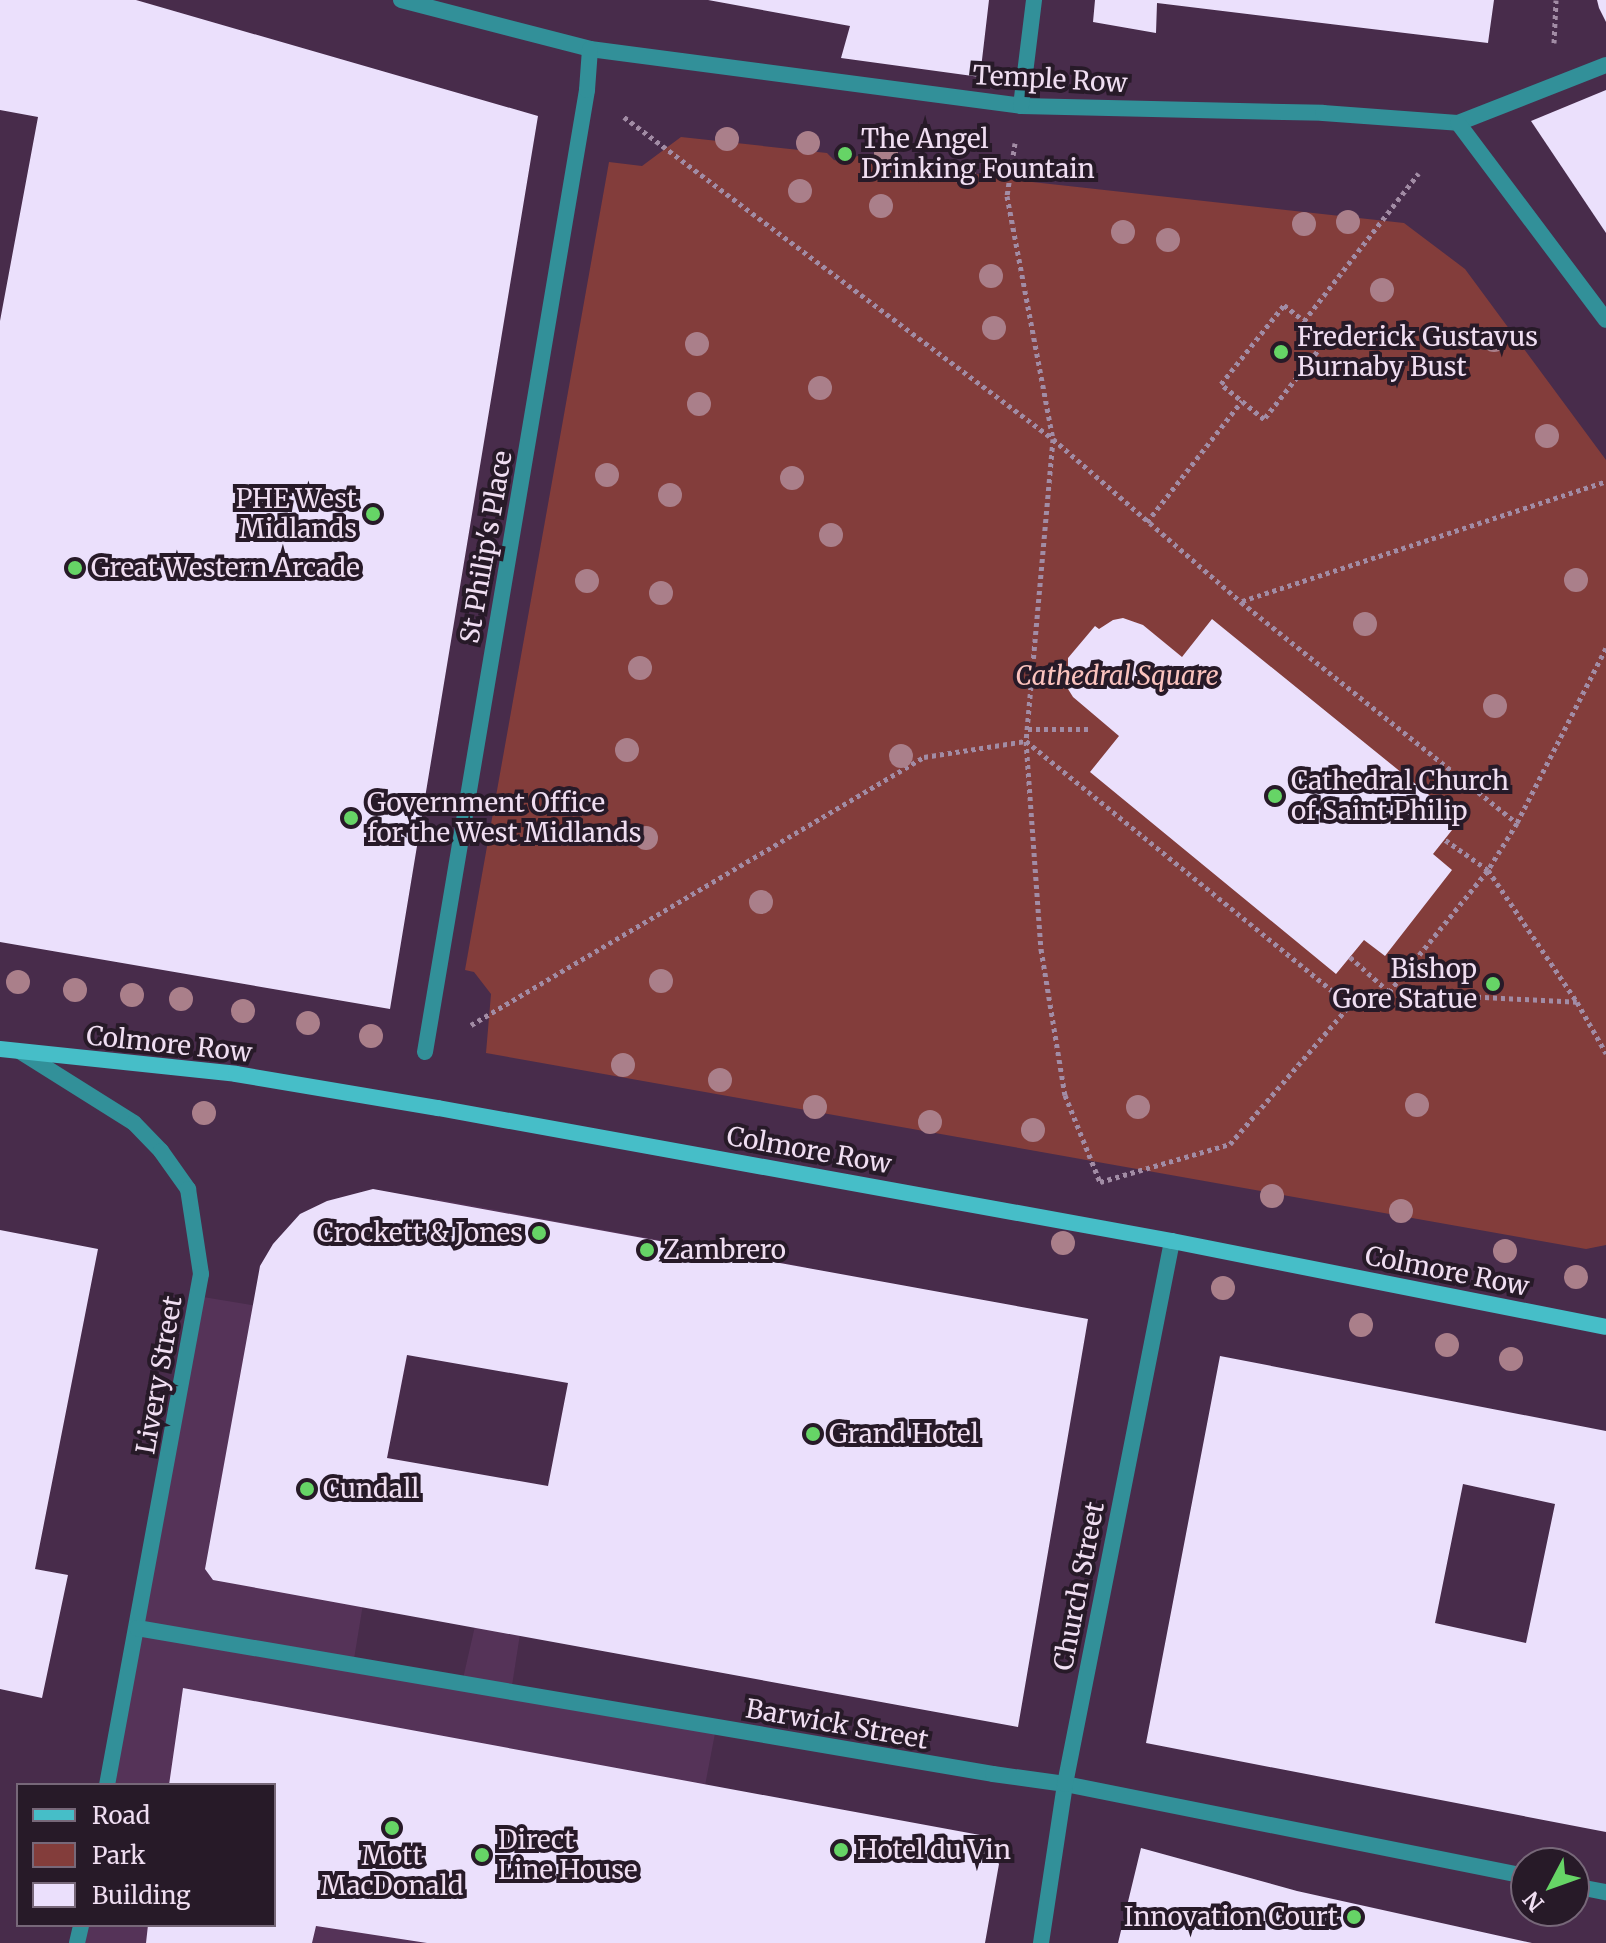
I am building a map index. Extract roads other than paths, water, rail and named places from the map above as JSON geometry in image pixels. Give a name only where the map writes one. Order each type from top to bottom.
[{"type":"street","name":"Temple Row","points":[[401,0],[590,49],[1021,106],[1323,113],[1458,123]]},
{"type":"street","points":[[1021,106],[1034,0]]},
{"type":"street","name":"St Philip's Place","points":[[425,1052],[587,90],[590,49]]},
{"type":"street","points":[[1606,65],[1458,123],[1606,320]]},
{"type":"street","name":"Colmore Row","points":[[0,1049],[266,1079],[1172,1241],[1606,1327]]},
{"type":"street","name":"Livery Street","points":[[21,1052],[134,1123],[161,1151],[188,1189],[201,1274],[107,1783]]},
{"type":"street","name":"Church Street","points":[[1041,1943],[1065,1784],[1172,1241]]},
{"type":"street","name":"Barwick Street","points":[[137,1628],[731,1731],[1065,1784],[1510,1873]]},
{"type":"place","name":"The Angel Drinking Fountain","points":[[845,154]]},
{"type":"place","name":"Frederick Gustavus Burnaby Bust","points":[[1281,352]]},
{"type":"place","name":"PHE West Midlands","points":[[373,514]]},
{"type":"place","name":"Great Western Arcade","points":[[75,568]]},
{"type":"place","name":"Cathedral Church of Saint Philip","points":[[1275,796]]},
{"type":"place","name":"Government Office for the West Midlands","points":[[351,818]]},
{"type":"place","name":"Bishop Gore Statue","points":[[1493,984]]},
{"type":"place","name":"Crockett & Jones","points":[[539,1233]]},
{"type":"place","name":"Zambrero","points":[[647,1250]]},
{"type":"place","name":"Grand Hotel","points":[[813,1434]]},
{"type":"place","name":"Cundall","points":[[307,1489]]},
{"type":"place","name":"Mott MacDonald","points":[[392,1828]]},
{"type":"place","name":"Hotel du Vin","points":[[841,1850]]},
{"type":"place","name":"Direct Line House","points":[[482,1855]]},
{"type":"place","name":"Innovation Court","points":[[1354,1917]]},
{"type":"park label","name":"Cathedral Square","points":[[1117,676]]}]
